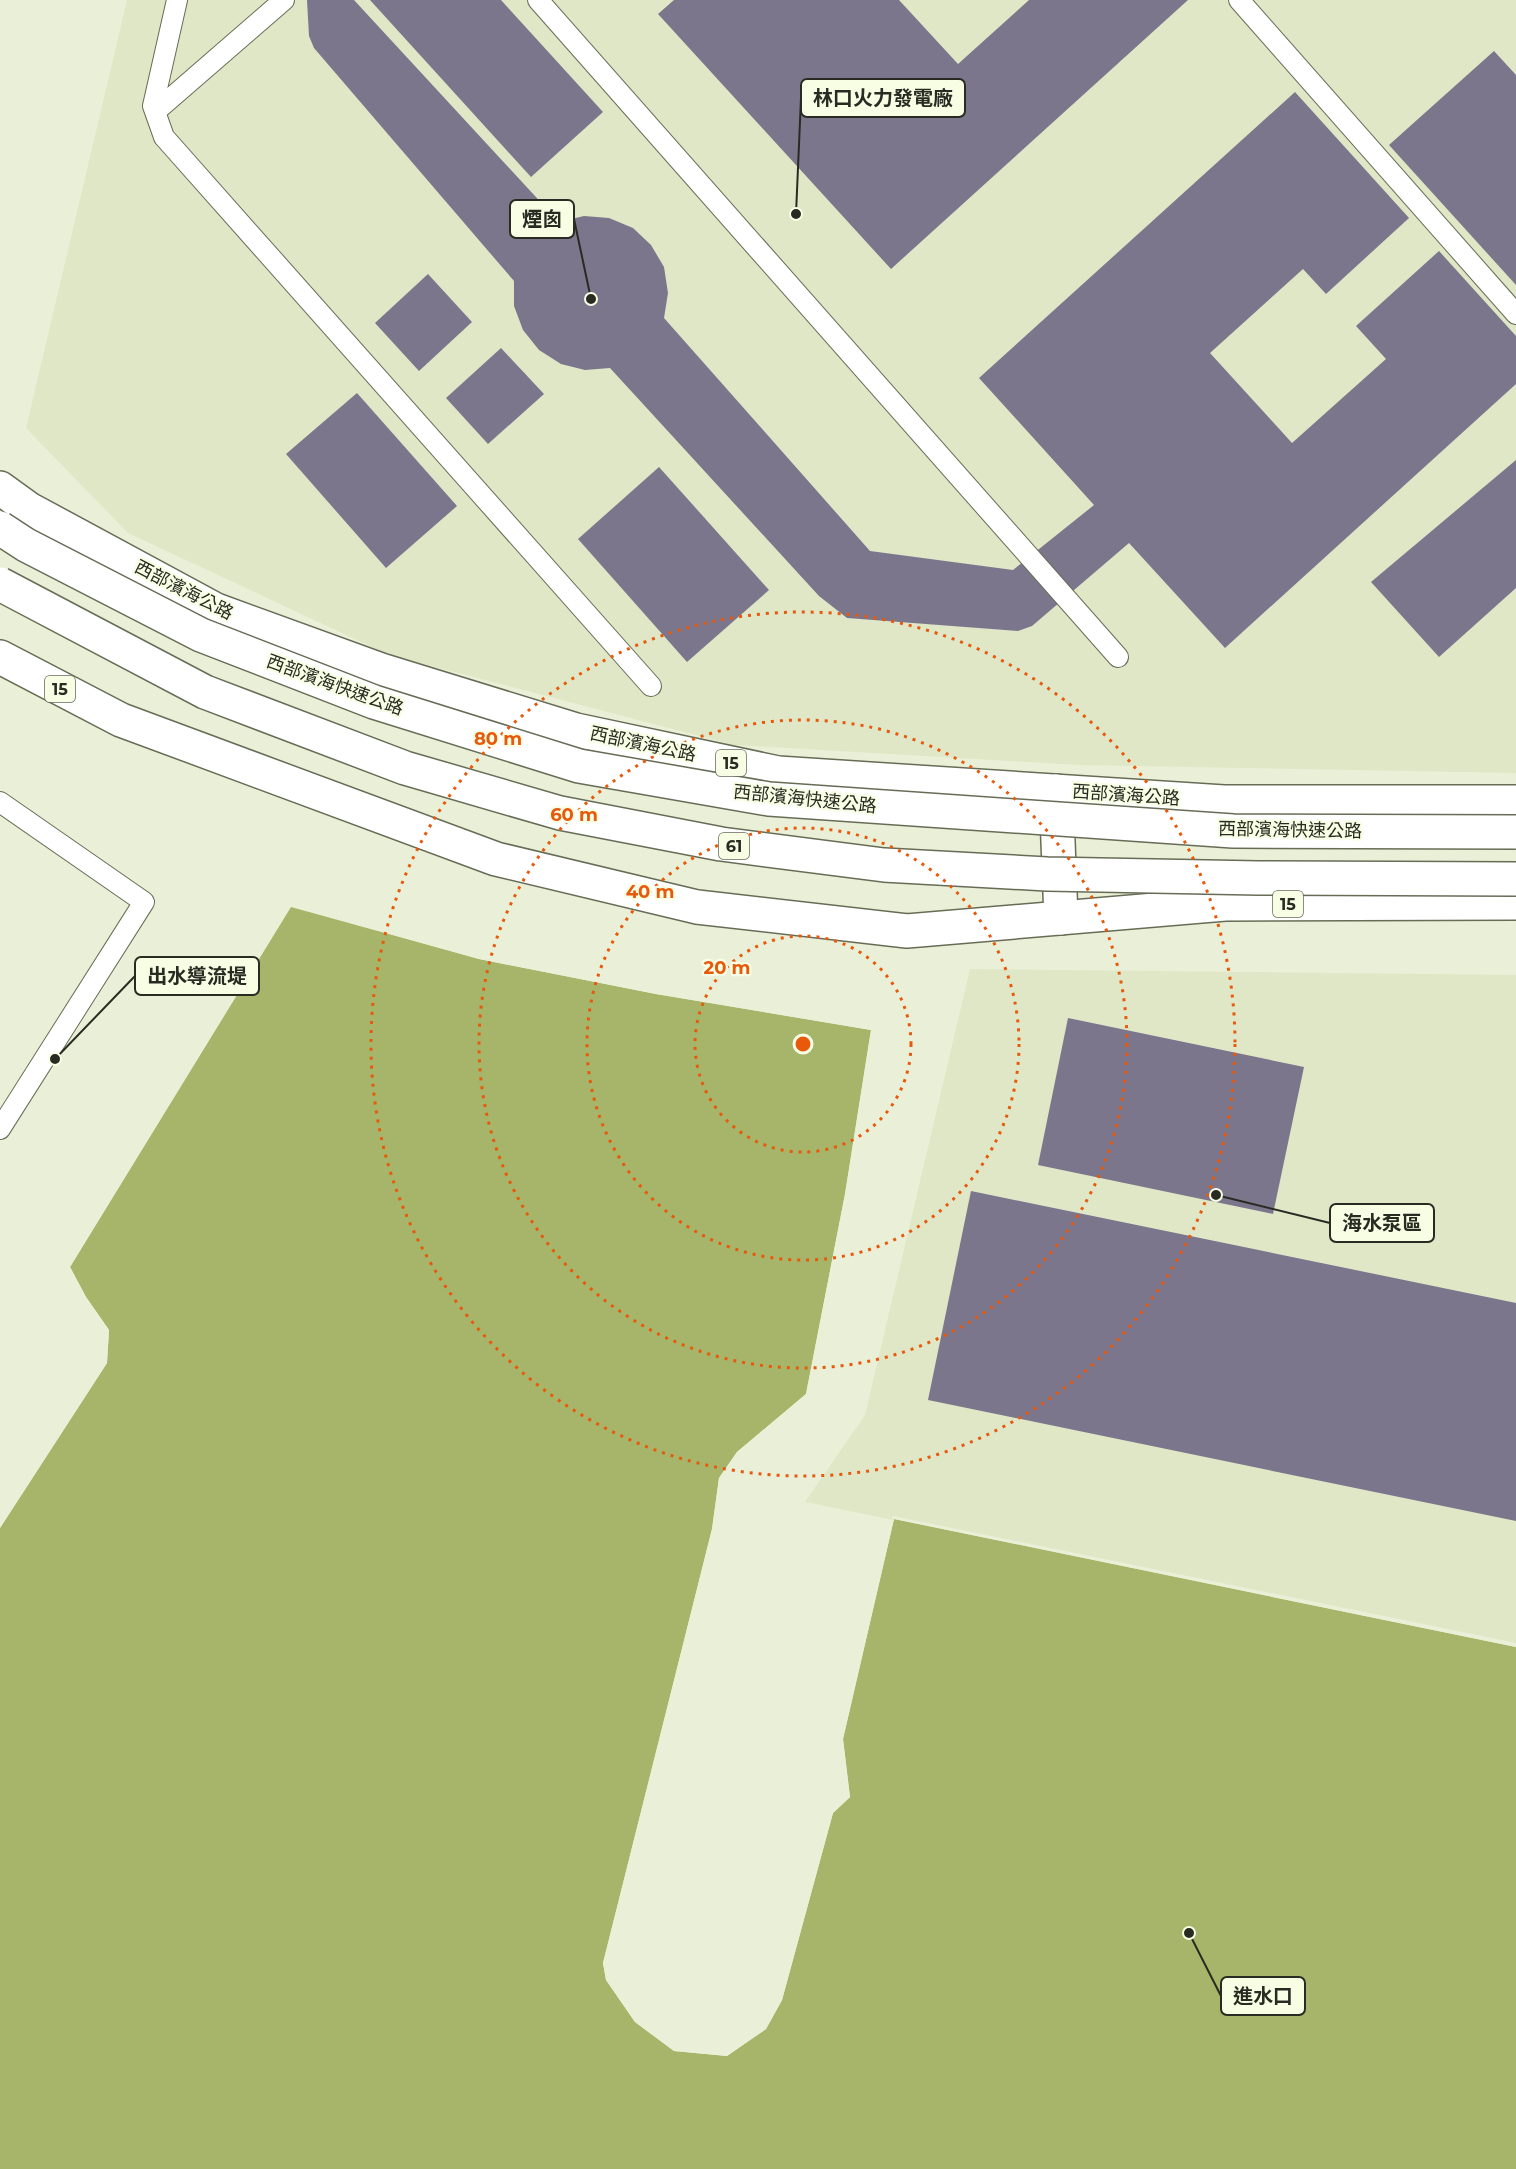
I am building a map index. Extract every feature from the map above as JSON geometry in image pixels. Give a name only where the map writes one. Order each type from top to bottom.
[{"type":"main road","name":"西部濱海公路","points":[[0,488],[29,509],[216,610],[381,670],[576,730],[778,773],[1224,802],[1516,802]]},
{"type":"main road","name":"西部濱海快速公路","points":[[0,528],[26,545],[201,635],[374,702],[579,766],[781,800],[1233,831],[1516,832]]},
{"type":"main road","name":"61","points":[[0,584],[205,692],[405,768],[560,813],[594,820],[721,844],[884,865],[1047,874],[1235,878],[1516,879]]},
{"type":"main road","name":"15","points":[[0,657],[121,720],[496,859],[697,907],[906,931],[1226,904],[1516,903]]},
{"type":"main road","points":[[1056,791],[1061,918]]},
{"type":"lane","points":[[177,0],[153,106],[164,137],[651,686]]},
{"type":"lane","points":[[156,111],[284,0]]},
{"type":"lane","points":[[538,0],[1118,657]]},
{"type":"lane","points":[[1239,0],[1516,314]]},
{"type":"lane","points":[[0,802],[144,902],[0,1129]]},
{"type":"shaded area","points":[[127,0],[1516,0],[1516,773],[1080,765],[734,745],[389,655],[128,533],[26,428]]},
{"type":"shaded area","points":[[291,906],[479,959],[656,994],[871,1030],[845,1194],[806,1394],[737,1452],[719,1478],[712,1529],[603,1963],[606,1980],[635,2022],[674,2051],[727,2056],[766,2029],[782,2000],[833,1813],[850,1797],[843,1739],[894,1519],[1516,1647],[1516,2169],[0,2169],[0,1528],[107,1363],[109,1330],[86,1297],[70,1267]]},
{"type":"shaded area","points":[[970,969],[1516,975],[1516,1647],[805,1502],[865,1415]]},
{"type":"pier","points":[[290,904],[480,956],[657,991],[873,1029],[848,1195],[809,1395],[739,1454],[722,1479],[715,1530],[606,1963],[609,1979],[637,2020],[675,2048],[726,2053],[764,2027],[779,1999],[830,1812],[846,1795],[840,1738],[893,1516],[1516,1643],[1516,1647],[894,1519],[843,1739],[850,1797],[833,1813],[782,2000],[766,2029],[727,2056],[674,2051],[635,2022],[606,1980],[603,1963],[712,1529],[719,1478],[737,1452],[806,1394],[845,1194],[871,1030],[656,994],[479,959],[291,907],[70,1267],[86,1297],[109,1330],[107,1363],[0,1528],[0,1522],[104,1362],[106,1331],[83,1298],[67,1266]]},
{"type":"building","points":[[307,0],[354,0],[559,222],[584,216],[609,218],[633,228],[651,245],[664,267],[668,293],[664,318],[870,551],[1013,570],[1094,505],[979,378],[1295,92],[1409,218],[1326,294],[1303,269],[1210,353],[1292,443],[1386,359],[1356,326],[1439,251],[1516,336],[1516,384],[1225,648],[1129,543],[1032,626],[1018,631],[847,618],[819,596],[610,368],[585,370],[561,364],[539,350],[523,330],[514,306],[514,281],[314,48],[309,36]]},
{"type":"building","points":[[370,0],[501,0],[603,112],[531,177]]},
{"type":"building","points":[[674,0],[899,0],[958,64],[1029,0],[1188,0],[891,269],[658,14]]},
{"type":"building","points":[[1494,51],[1516,75],[1516,285],[1389,145]]},
{"type":"building","points":[[428,274],[472,322],[419,371],[375,323]]},
{"type":"building","points":[[501,348],[544,394],[488,444],[446,398]]},
{"type":"building","points":[[357,393],[457,506],[386,568],[286,454]]},
{"type":"building","points":[[1516,460],[1516,588],[1439,657],[1371,582]]},
{"type":"building","points":[[659,467],[769,590],[687,662],[578,539]]},
{"type":"building","points":[[1068,1018],[1304,1067],[1273,1214],[1038,1165]]},
{"type":"building","points":[[971,1191],[1516,1303],[1516,1521],[928,1400]]},
{"type":"place","name":"林口火力發電廠","points":[[796,214]]},
{"type":"place","name":"煙囪","points":[[591,299]]},
{"type":"place","name":"出水導流堤","points":[[55,1059]]},
{"type":"place","name":"海水泵區","points":[[1216,1195]]},
{"type":"place","name":"進水口","points":[[1189,1933]]}]
